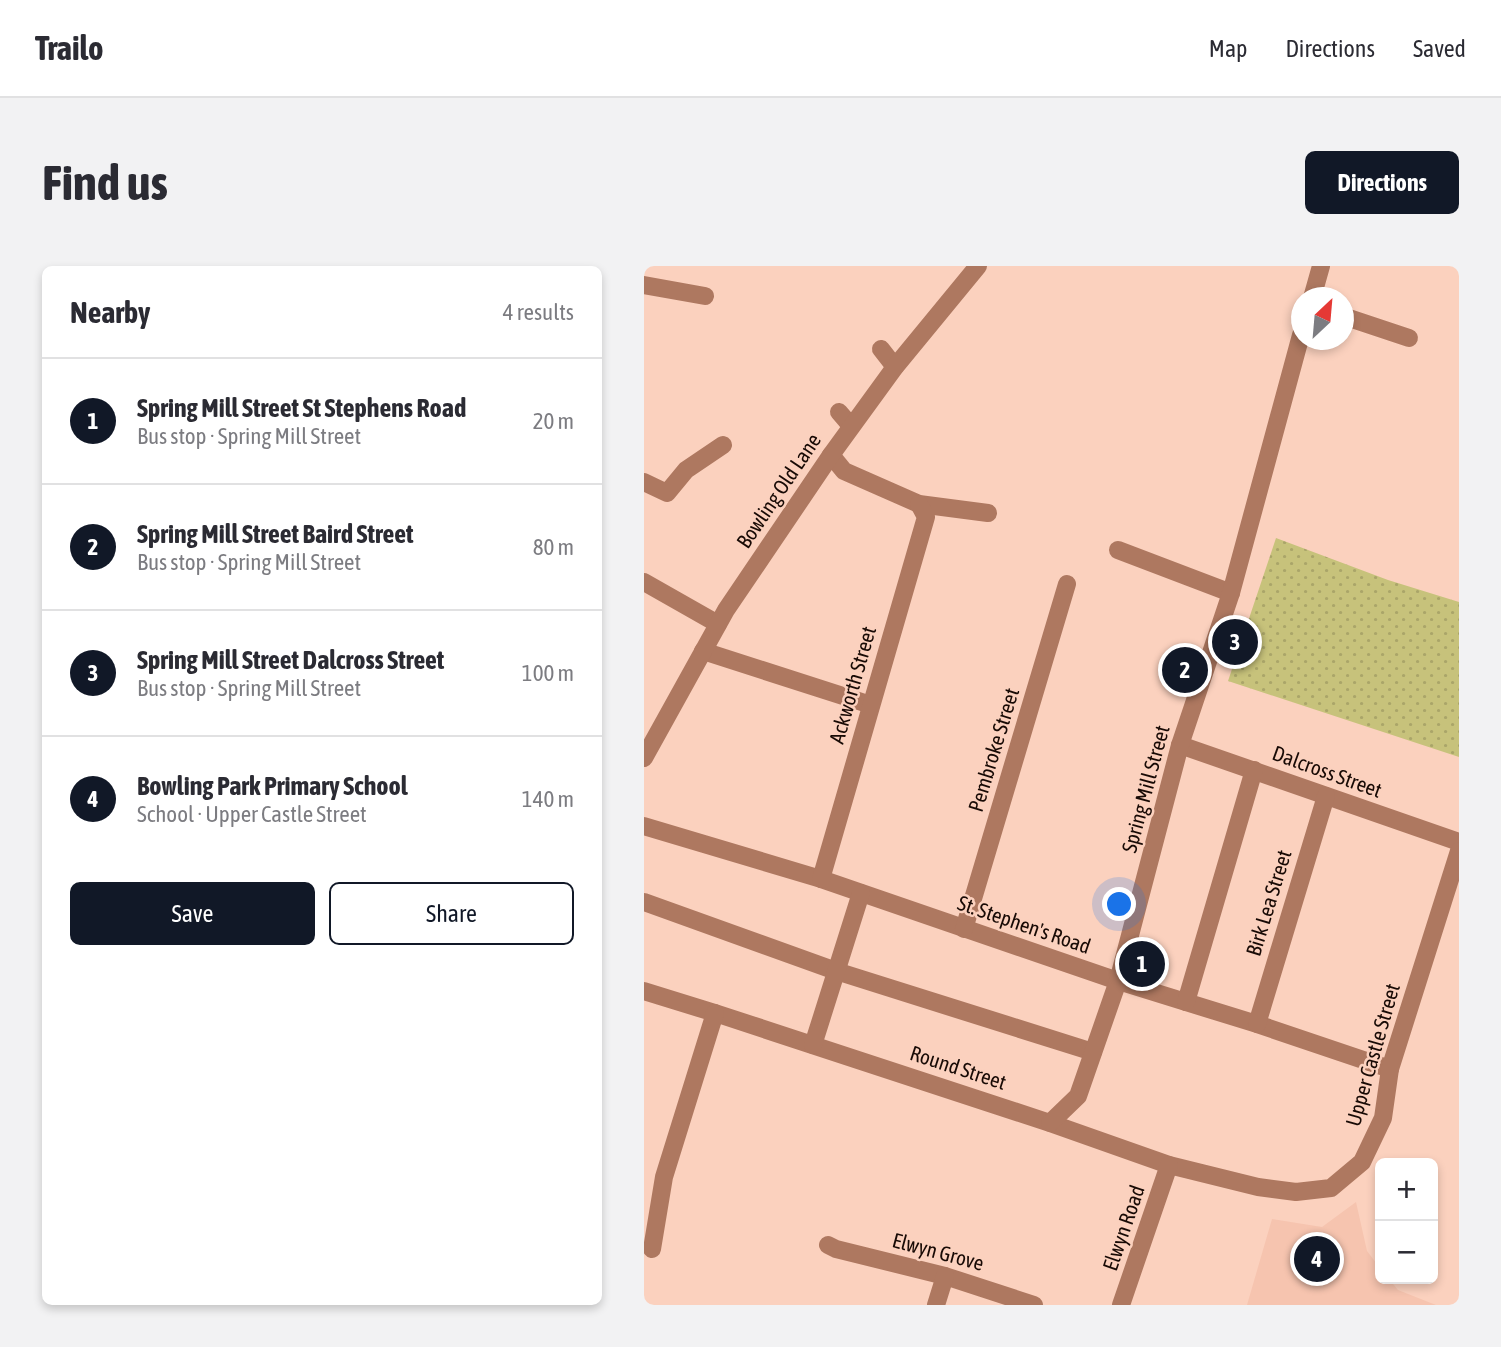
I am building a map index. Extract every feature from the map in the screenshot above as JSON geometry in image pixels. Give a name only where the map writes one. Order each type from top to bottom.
[{"type":"street","name":"Bowling Old Lane","points":[[644,758],[726,610],[831,455],[895,367],[978,266]]},
{"type":"street","points":[[1315,287],[1321,266]]},
{"type":"street","points":[[644,285],[705,296]]},
{"type":"street","points":[[1354,320],[1409,338]]},
{"type":"street","points":[[881,349],[895,367]]},
{"type":"street","name":"Spring Mill Street","points":[[1050,1123],[1078,1096],[1118,981],[1180,746],[1231,593],[1297,350]]},
{"type":"street","points":[[839,412],[851,426]]},
{"type":"street","points":[[644,482],[667,493],[686,470],[723,445]]},
{"type":"street","points":[[831,455],[844,471],[919,504],[988,513]]},
{"type":"street","name":"Ackworth Street","points":[[821,879],[926,517],[919,504]]},
{"type":"street","points":[[1118,550],[1231,593]]},
{"type":"street","points":[[644,582],[718,624]]},
{"type":"street","name":"Pembroke Street","points":[[964,929],[1067,584]]},
{"type":"street","points":[[703,651],[871,705]]},
{"type":"street","name":"Dalcross Street","points":[[1180,746],[1459,842]]},
{"type":"street","points":[[1186,1002],[1254,770]]},
{"type":"street","name":"Birk Lea Street","points":[[1257,1024],[1326,796]]},
{"type":"street","name":"St. Stephen's Road","points":[[650,827],[821,879],[1118,981],[1390,1069]]},
{"type":"street","name":"Upper Castle Street","points":[[1258,1187],[1296,1192],[1331,1188],[1362,1162],[1383,1118],[1390,1069],[1459,852]]},
{"type":"street","points":[[813,1045],[861,893]]},
{"type":"street","points":[[644,902],[836,971],[1093,1052]]},
{"type":"street","name":"Round Street","points":[[644,991],[1050,1123],[1169,1165],[1258,1187]]},
{"type":"street","points":[[652,1249],[664,1177],[715,1013]]},
{"type":"street","name":"Elwyn Road","points":[[1121,1305],[1169,1165]]},
{"type":"street","name":"Elwyn Grove","points":[[828,1245],[945,1276],[1034,1305]]},
{"type":"street","points":[[936,1305],[945,1276]]},
{"type":"shaded area","points":[[1276,538],[1388,580],[1459,602],[1459,757],[1228,681]]},
{"type":"shaded area","points":[[1356,1202],[1367,1251],[1375,1261],[1375,1284],[1393,1284],[1398,1290],[1436,1305],[1247,1305],[1272,1219],[1322,1227]]},
{"type":"place","name":"Spring Mill Street Dalcross Street","points":[[1235,642]]},
{"type":"place","name":"Spring Mill Street Baird Street","points":[[1185,670]]},
{"type":"place","name":"Spring Mill Street St Stephens Road","points":[[1142,964]]},
{"type":"place","name":"Bowling Park Primary School","points":[[1317,1259]]}]
